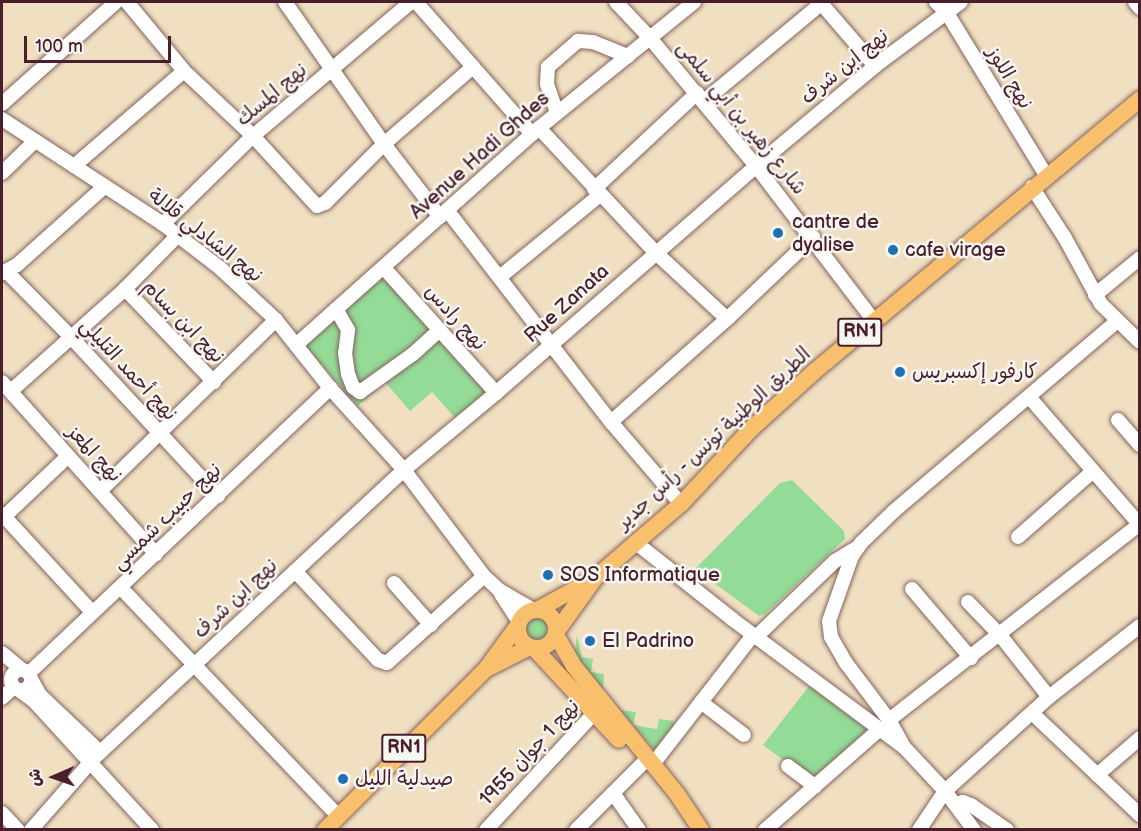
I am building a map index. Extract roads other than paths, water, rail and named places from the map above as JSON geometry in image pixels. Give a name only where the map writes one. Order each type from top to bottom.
[{"type":"main road","name":"الطريق الوطنية تونس - رأس جدير","points":[[556,633],[596,577],[681,504],[751,429],[874,321],[1138,98]]},
{"type":"main road","name":"الطريق الوطنية تونس - رأس جدير","points":[[535,610],[596,577]]},
{"type":"main road","name":"RN1","points":[[325,830],[486,669],[525,614],[535,610]]},
{"type":"main road","points":[[535,610],[550,614],[555,622],[556,633],[599,708]]},
{"type":"main road","points":[[519,624],[520,638],[599,708],[647,762],[701,830]]},
{"type":"main road","name":"RN1","points":[[486,669],[532,648],[547,646],[556,633]]},
{"type":"main road","points":[[647,762],[688,830]]},
{"type":"street","points":[[2,104],[116,2]]},
{"type":"street","points":[[127,2],[184,71],[253,136],[317,206],[326,203],[384,144],[473,67]]},
{"type":"street","points":[[285,2],[384,144],[443,214],[501,276],[611,422],[681,504]]},
{"type":"street","name":"نهج المسك","points":[[163,224],[253,136],[411,2]]},
{"type":"street","points":[[416,2],[473,67],[655,252],[727,319]]},
{"type":"street","name":"شارع زهير بن أبي سلمى","points":[[616,2],[650,38],[756,166],[813,237],[874,321]]},
{"type":"street","name":"Avenue Hadi Ghdes","points":[[296,345],[556,113],[694,2]]},
{"type":"street","points":[[501,276],[700,98],[821,2],[875,66]]},
{"type":"street","name":"نهج اللوز","points":[[936,2],[947,13],[1039,181],[1095,295],[1140,342]]},
{"type":"street","name":"نهج ابن شرف","points":[[756,166],[875,66],[961,2]]},
{"type":"street","points":[[1135,2],[1140,8]]},
{"type":"street","points":[[556,113],[547,84],[548,67],[578,41],[593,42],[628,56]]},
{"type":"street","points":[[74,166],[184,71]]},
{"type":"street","name":"نهج الشادلي قلالة","points":[[2,119],[178,235],[220,268],[276,320],[330,388],[404,470],[484,576],[499,590]]},
{"type":"street","points":[[2,173],[35,141]]},
{"type":"street","name":"Rue Zanata","points":[[404,470],[553,344],[655,252],[756,166]]},
{"type":"street","points":[[4,273],[105,186]]},
{"type":"street","points":[[6,386],[125,289],[178,235]]},
{"type":"street","points":[[611,422],[727,319],[813,237]]},
{"type":"street","points":[[1095,295],[1140,258]]},
{"type":"street","name":"نهج رادس","points":[[384,268],[496,393]]},
{"type":"street","name":"نهج أحمد التليلي","points":[[4,273],[70,336],[218,496]]},
{"type":"street","name":"نهج ابن بسام","points":[[125,289],[214,382]]},
{"type":"street","points":[[336,309],[348,330],[345,352],[348,374],[353,387],[360,392],[413,354],[440,330]]},
{"type":"street","points":[[101,490],[158,432],[214,382],[276,320]]},
{"type":"street","points":[[974,830],[945,791],[884,724],[831,637],[829,621],[852,556],[857,548],[894,511],[1118,321]]},
{"type":"street","name":"نهج المعز","points":[[6,386],[156,554]]},
{"type":"street","name":"نهج حبيب شمسي","points":[[2,698],[14,686],[15,671],[27,674],[121,588],[330,388]]},
{"type":"street","points":[[765,830],[884,724],[1139,525],[1029,398]]},
{"type":"street","points":[[1118,420],[1140,445]]},
{"type":"street","points":[[68,456],[3,516],[93,613]]},
{"type":"street","name":"نهج ابن شرف","points":[[31,830],[95,757],[404,470]]},
{"type":"street","points":[[1018,537],[1093,471]]},
{"type":"street","points":[[635,542],[755,636],[884,724]]},
{"type":"street","points":[[576,830],[647,762],[701,702],[755,636],[835,561],[857,548]]},
{"type":"street","points":[[295,571],[382,662],[391,662],[484,576]]},
{"type":"street","points":[[394,584],[431,625]]},
{"type":"street","points":[[121,588],[196,664],[338,816]]},
{"type":"street","points":[[912,589],[971,658]]},
{"type":"street","points":[[499,590],[535,610]]},
{"type":"street","points":[[499,590],[519,624]]},
{"type":"street","points":[[968,602],[1000,635],[1049,697]]},
{"type":"street","points":[[920,830],[945,791],[1049,697],[1137,632]]},
{"type":"street","points":[[2,653],[27,674],[40,695],[95,757],[152,830]]},
{"type":"street","points":[[2,665],[14,686],[33,700],[95,757]]},
{"type":"street","points":[[701,702],[744,735]]},
{"type":"street","name":"نهج 1 جوان 1955","points":[[486,830],[599,708]]},
{"type":"street","points":[[1032,713],[1140,815]]},
{"type":"street","points":[[1097,775],[1140,738]]},
{"type":"street","points":[[788,766],[815,786]]},
{"type":"street","points":[[613,793],[639,830]]},
{"type":"street","points":[[955,804],[963,802],[1007,830]]},
{"type":"street","points":[[2,813],[18,830]]},
{"type":"place","name":"cantre de dyalise","points":[[778,233]]},
{"type":"place","name":"cafe virage","points":[[893,250]]},
{"type":"place","name":"كارفور إكسبريس","points":[[900,372]]},
{"type":"place","name":"SOS Informatique","points":[[548,575]]},
{"type":"place","name":"El Padrino","points":[[590,641]]},
{"type":"place","name":"صيدلية الليل","points":[[343,779]]}]
